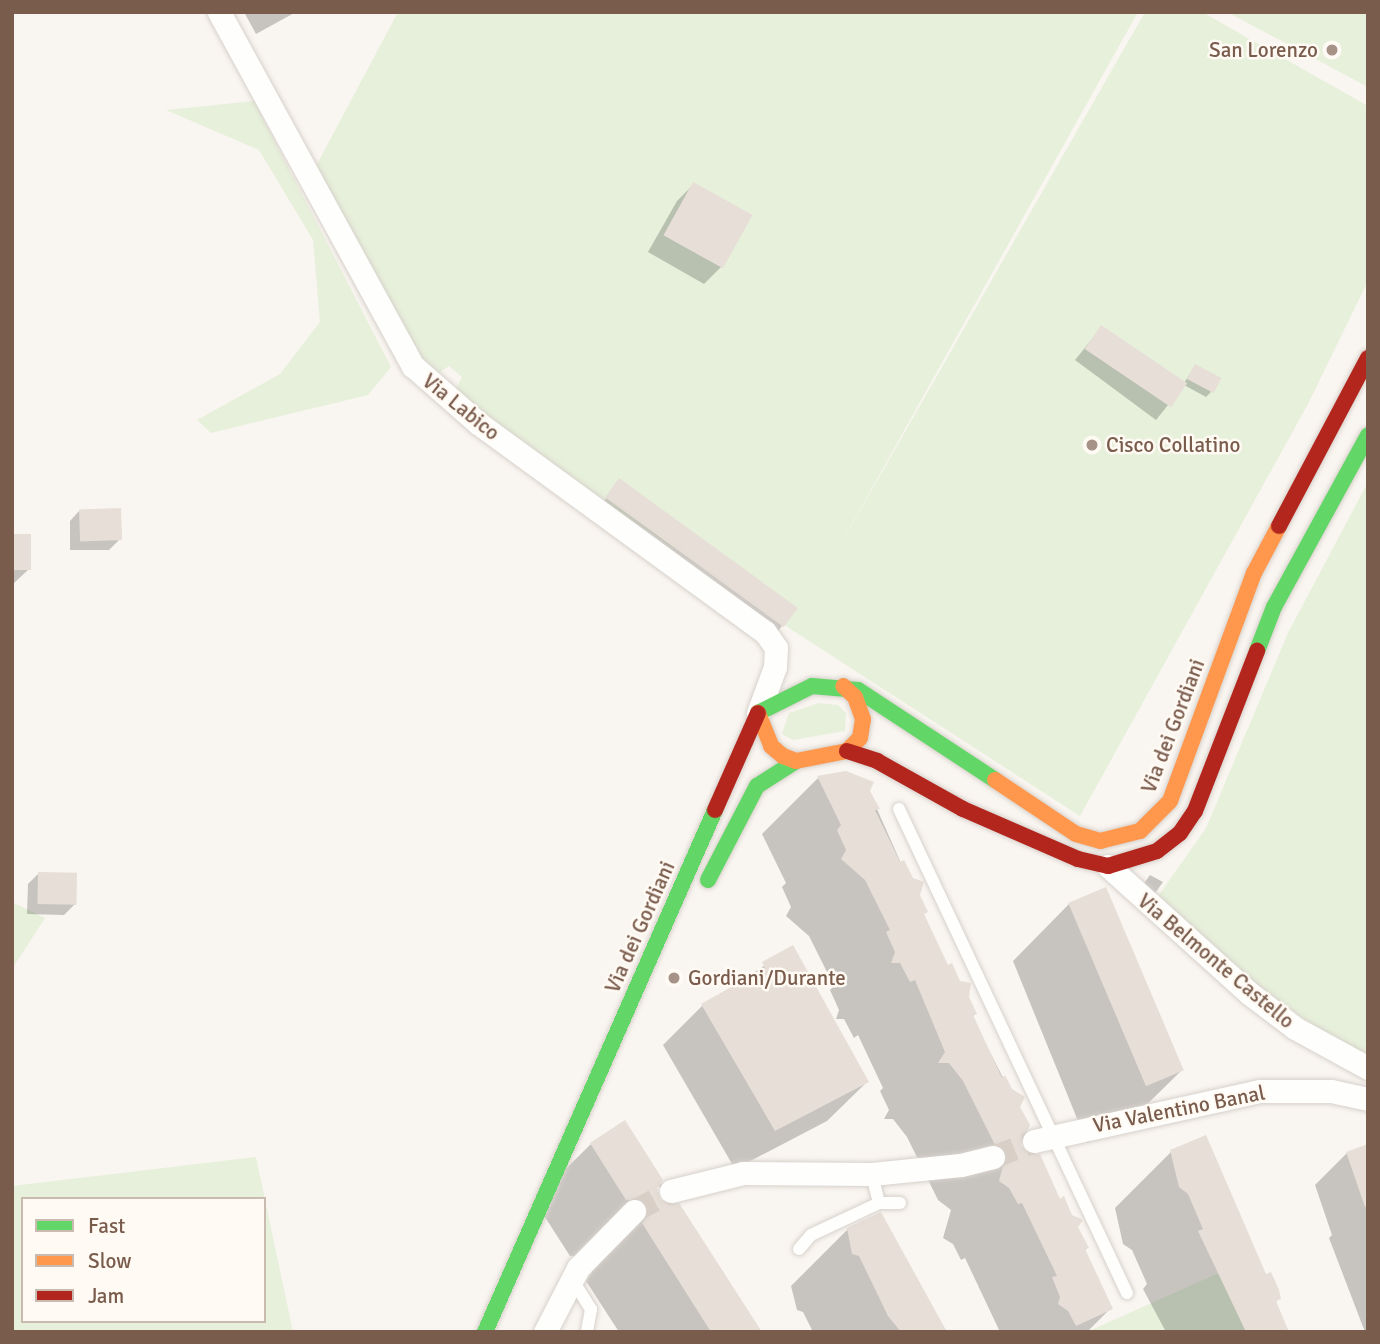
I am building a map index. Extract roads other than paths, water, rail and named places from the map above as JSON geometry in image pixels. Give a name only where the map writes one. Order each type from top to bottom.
[{"type":"street","name":"Via Labico","points":[[219,12],[412,366],[478,423],[765,632],[776,649],[775,667],[758,713]]},
{"type":"street","name":"Via dei Gordiani","points":[[842,686],[869,695],[1076,834],[1100,841],[1140,831],[1170,801],[1254,573],[1368,358]]},
{"type":"street","points":[[847,751],[860,738],[863,719],[855,696],[842,686],[799,690],[758,713],[771,746],[796,761],[847,751],[877,761],[985,819],[1078,859],[1108,866],[1137,860],[1157,851],[1191,818],[1274,607],[1368,435]]},
{"type":"street","name":"Via dei Gordiani","points":[[485,1332],[598,1082],[758,713]]},
{"type":"street","name":"Via dei Gordiani","points":[[698,900],[757,786],[796,761]]},
{"type":"street","name":"Via Belmonte Castello","points":[[1108,866],[1160,917],[1273,1012],[1368,1068]]},
{"type":"street","name":"Via dei Gordiani","points":[[598,1082],[664,971]]},
{"type":"street","name":"Via Valentino Banal","points":[[1044,1138],[1260,1091],[1331,1091],[1368,1099]]},
{"type":"street","points":[[687,1189],[743,1173],[872,1174],[961,1165],[993,1157]]},
{"type":"street","points":[[545,1332],[571,1278],[600,1251],[634,1211]]},
{"type":"lane","points":[[899,809],[1044,1138],[1127,1293]]},
{"type":"lane","points":[[872,1174],[879,1203]]},
{"type":"lane","points":[[799,1249],[811,1235],[879,1203],[900,1203]]},
{"type":"lane","points":[[571,1278],[592,1309],[587,1331]]},
{"type":"tunnel","points":[[993,1157],[1034,1141]]},
{"type":"tunnel","points":[[634,1211],[671,1191]]},
{"type":"place","name":"San Lorenzo","points":[[1332,50]]},
{"type":"place","name":"Cisco Collatino","points":[[1092,445]]},
{"type":"place","name":"Gordiani/Durante","points":[[674,978]]}]
